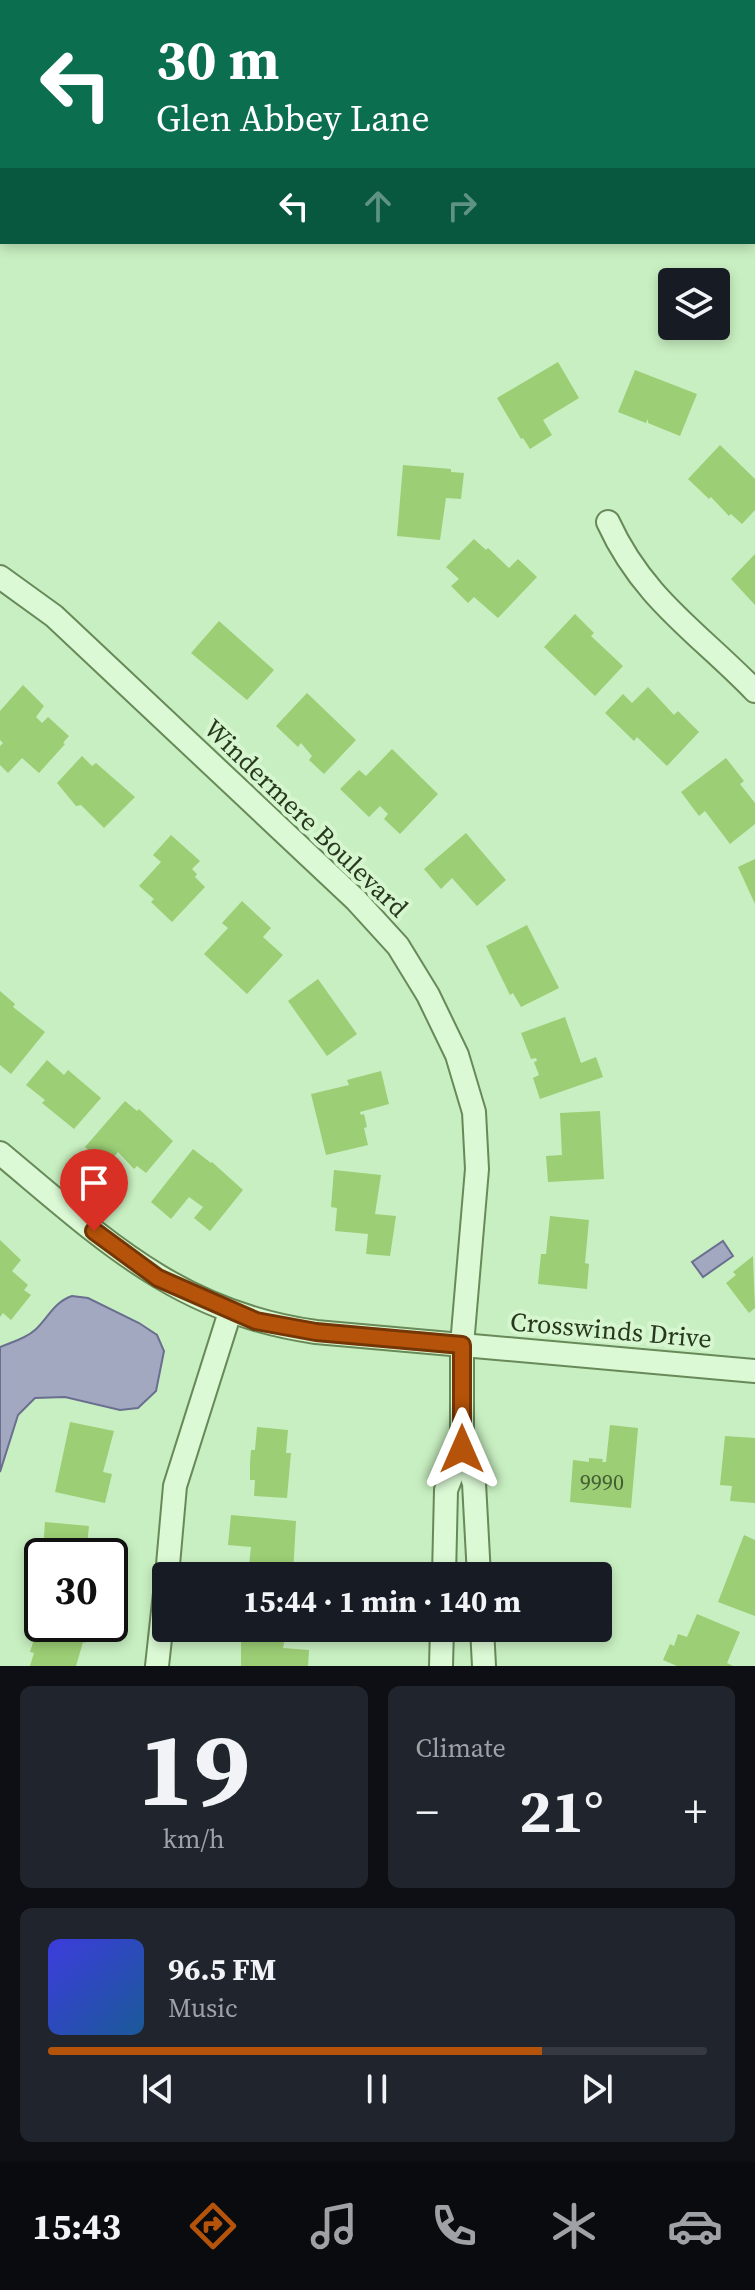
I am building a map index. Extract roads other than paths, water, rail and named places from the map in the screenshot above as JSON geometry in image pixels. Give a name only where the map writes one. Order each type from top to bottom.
[{"type":"street","points":[[608,522],[625,558],[645,585],[755,691]]},
{"type":"street","name":"Windermere Boulevard","points":[[0,577],[54,616],[356,900],[398,946],[443,1020],[474,1112],[477,1169],[462,1345],[462,1449],[474,1483],[478,1562]]},
{"type":"street","name":"Crosswinds Drive","points":[[0,1153],[125,1256],[158,1278],[230,1312],[282,1327],[755,1371]]},
{"type":"street","points":[[168,1562],[175,1486],[230,1312]]},
{"type":"street","name":"Windermere Boulevard","points":[[444,1562],[446,1490],[462,1449]]},
{"type":"street","points":[[157,1666],[160,1642]]},
{"type":"street","points":[[441,1666],[442,1642]]},
{"type":"street","points":[[483,1642],[484,1666]]},
{"type":"water","points":[[723,1241],[733,1256],[703,1277],[692,1262]]},
{"type":"water","points":[[72,1296],[88,1298],[157,1335],[164,1351],[156,1391],[138,1408],[120,1410],[65,1397],[35,1398],[18,1415],[0,1472],[0,1347],[31,1333],[56,1306]]}]
